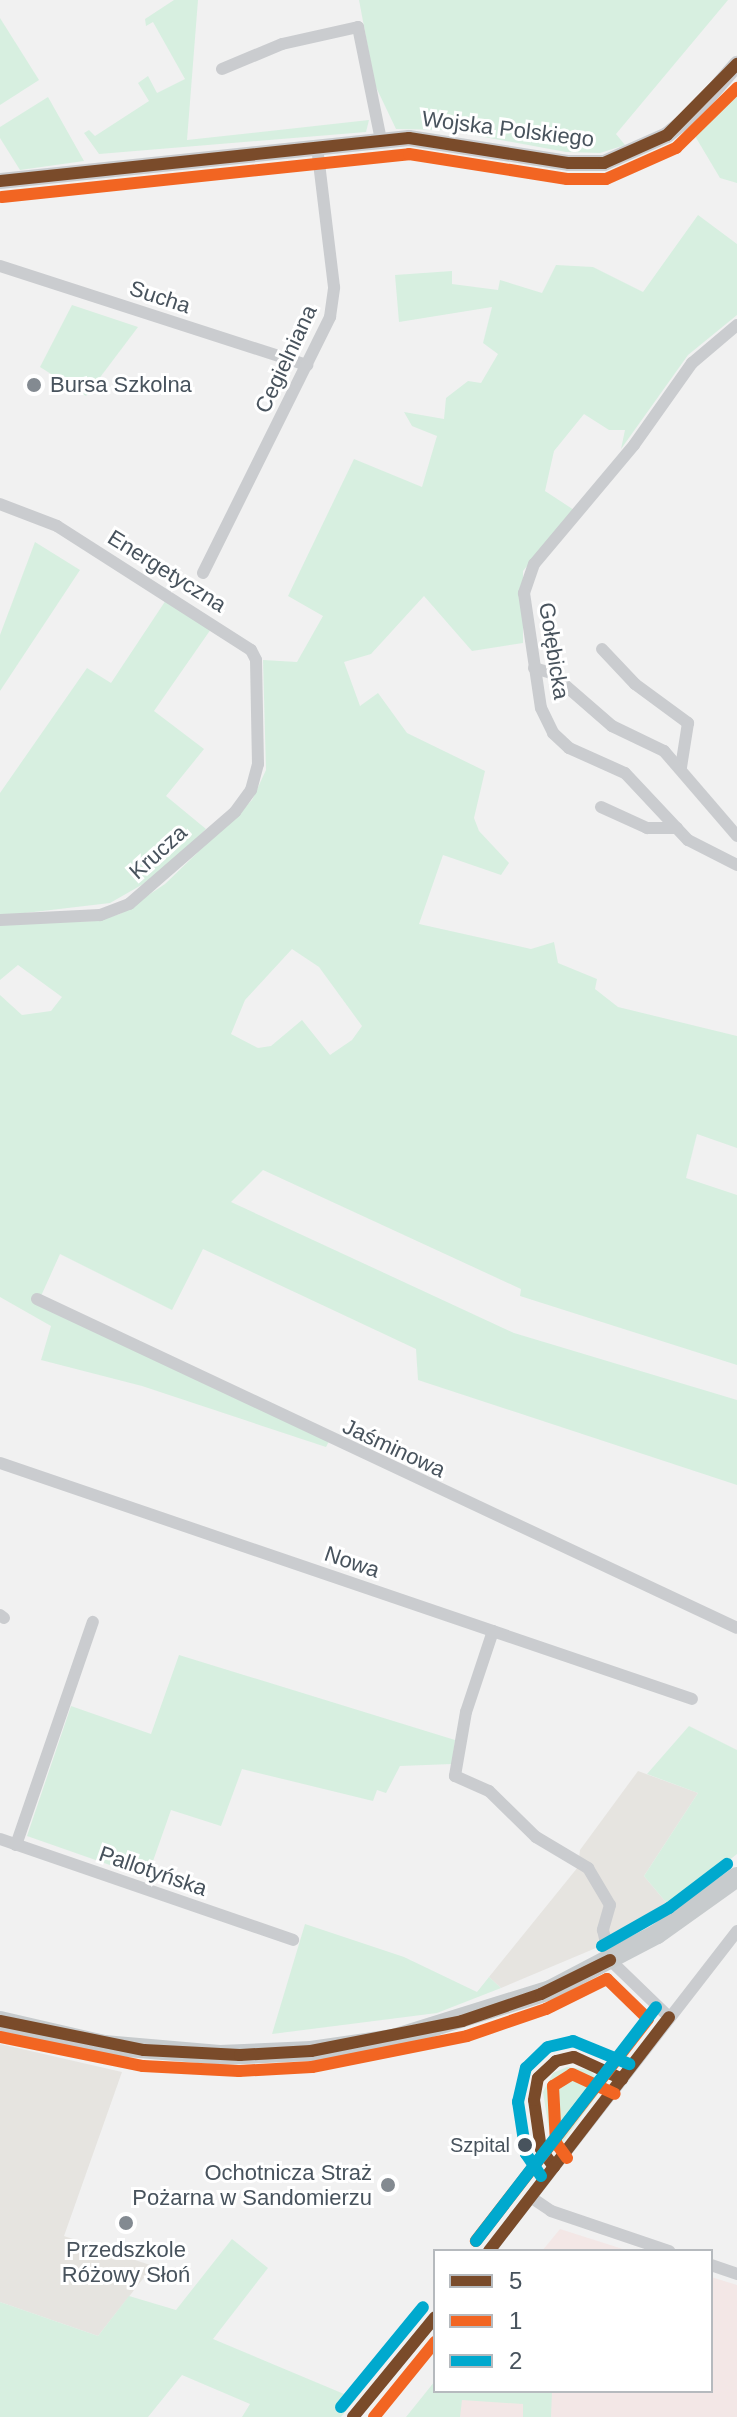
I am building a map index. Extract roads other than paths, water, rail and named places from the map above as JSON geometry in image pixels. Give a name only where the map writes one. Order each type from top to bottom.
[{"type":"main road","points":[[0,2021],[144,2050],[240,2055],[311,2051],[393,2039],[481,2015],[610,1960],[678,1921],[737,1877]]},
{"type":"street","points":[[222,69],[282,44],[358,27],[381,140]]},
{"type":"street","name":"Wojska Polskiego","points":[[0,181],[381,140],[430,139],[569,163],[604,163],[655,143],[685,122],[737,64]]},
{"type":"street","name":"Cegielniana","points":[[203,573],[307,365],[334,302],[317,146]]},
{"type":"street","name":"Sucha","points":[[0,266],[307,365]]},
{"type":"street","name":"Gołębicka","points":[[737,325],[692,363],[634,445],[534,564],[524,593],[541,708],[553,733],[569,748],[625,773],[688,840],[737,865]]},
{"type":"street","name":"Energetyczna","points":[[0,504],[40,516],[243,643],[256,660],[256,714]]},
{"type":"street","points":[[602,649],[635,684],[688,723],[681,767]]},
{"type":"street","points":[[534,668],[551,673],[612,726],[664,751],[681,767],[737,836]]},
{"type":"street","name":"Krucza","points":[[0,920],[100,915],[148,891],[245,801],[258,764],[256,714]]},
{"type":"street","points":[[601,807],[647,828],[677,828]]},
{"type":"street","name":"Jaśminowa","points":[[37,1299],[737,1628]]},
{"type":"street","name":"Nowa","points":[[0,1463],[692,1699]]},
{"type":"street","points":[[16,1845],[93,1622]]},
{"type":"street","points":[[493,1631],[466,1712],[455,1776],[489,1791],[536,1837],[588,1868],[610,1905],[603,1930],[610,1960],[669,2017]]},
{"type":"street","name":"Pallotyńska","points":[[0,1839],[293,1940]]},
{"type":"street","points":[[491,2249],[737,1931]]},
{"type":"street","points":[[532,2198],[551,2211],[663,2249]]},
{"type":"street","points":[[713,2266],[737,2274]]},
{"type":"street","points":[[353,2417],[433,2319]]},
{"type":"place","name":"Bursa Szkolna","points":[[34,385]]},
{"type":"place","name":"Szpital","points":[[525,2145]]},
{"type":"place","name":"Ochotnicza Straż Pożarna w Sandomierzu","points":[[388,2185]]},
{"type":"place","name":"Przedszkole Różowy Słoń","points":[[126,2223]]}]
